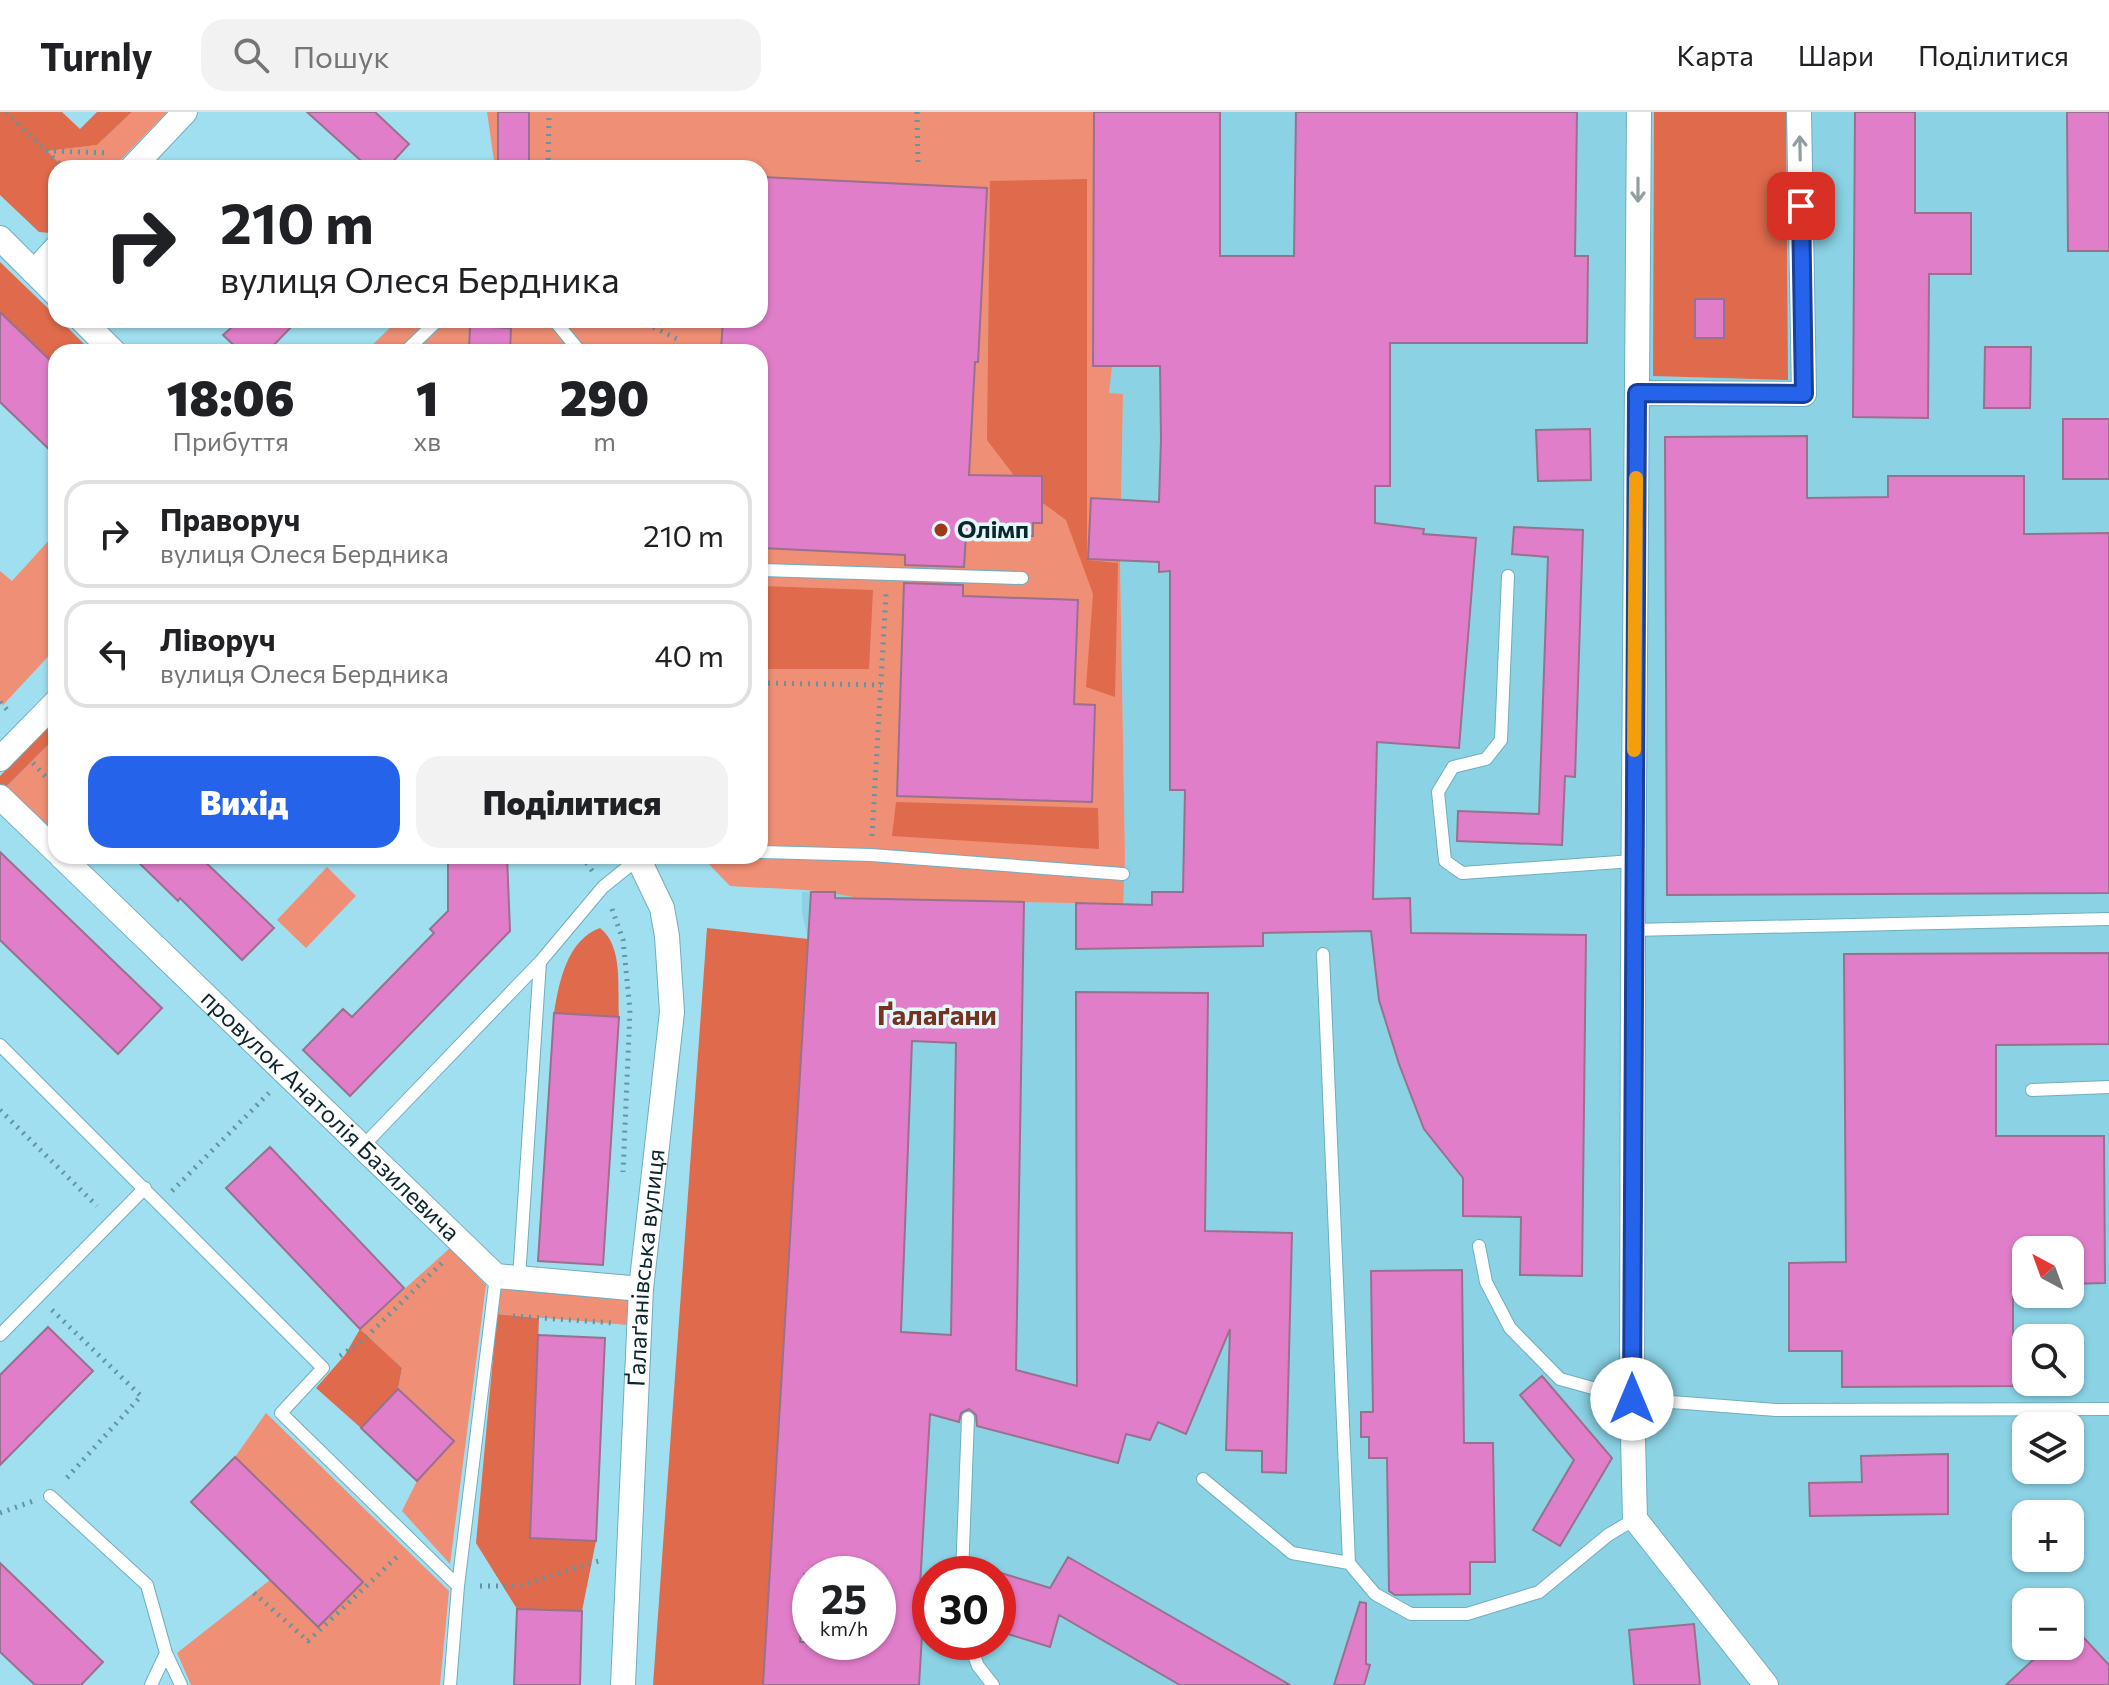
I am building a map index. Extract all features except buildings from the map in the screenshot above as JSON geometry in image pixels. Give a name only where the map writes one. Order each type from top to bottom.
[{"type":"street","points":[[140,160],[185,112]]},
{"type":"street","points":[[1639,112],[1633,861],[1632,1399],[1635,1519],[1766,1685]]},
{"type":"street","points":[[1637,393],[1804,394],[1799,112]]},
{"type":"street","points":[[0,238],[48,286]]},
{"type":"street","points":[[34,272],[48,257]]},
{"type":"street","points":[[90,328],[106,344]]},
{"type":"street","points":[[0,759],[48,710]]},
{"type":"street","points":[[0,797],[48,843]]},
{"type":"street","name":"провулок Анатолія Базилевича","points":[[69,864],[462,1243],[508,1277]]},
{"type":"street","name":"Ґалаґанівська вулиця","points":[[623,1685],[641,1289],[672,1012],[662,908],[644,864]]},
{"type":"street","points":[[508,1277],[641,1289]]},
{"type":"lane","points":[[413,344],[430,328]]},
{"type":"lane","points":[[561,328],[574,344]]},
{"type":"lane","points":[[768,570],[1022,578]]},
{"type":"lane","points":[[1508,576],[1501,740],[1486,759],[1453,767],[1438,792],[1445,861],[1462,873],[1633,861]]},
{"type":"lane","points":[[768,852],[871,855],[1123,874]]},
{"type":"lane","points":[[363,1146],[540,962],[603,887],[632,864]]},
{"type":"lane","points":[[1633,930],[2109,919]]},
{"type":"lane","points":[[1323,954],[1349,1563],[1375,1594],[1411,1614],[1467,1614],[1539,1592],[1608,1535],[1635,1519]]},
{"type":"lane","points":[[450,1685],[458,1586],[492,1314],[508,1277],[540,962]]},
{"type":"lane","points":[[0,1045],[323,1368],[281,1413],[458,1586]]},
{"type":"lane","points":[[2032,1090],[2109,1087]]},
{"type":"lane","points":[[0,1335],[145,1188]]},
{"type":"lane","points":[[1479,1246],[1486,1282],[1510,1328],[1560,1379],[1632,1399],[1776,1410],[2109,1409]]},
{"type":"lane","points":[[963,1556],[968,1418]]},
{"type":"lane","points":[[1203,1479],[1292,1553],[1349,1563]]},
{"type":"lane","points":[[50,1496],[147,1585],[166,1653],[181,1685]]},
{"type":"lane","points":[[151,1685],[166,1653]]},
{"type":"lane","points":[[976,1660],[993,1685]]},
{"type":"path","points":[[6,112],[56,160]]},
{"type":"path","points":[[548,160],[549,112]]},
{"type":"path","points":[[917,112],[918,162]]},
{"type":"path","points":[[46,151],[130,160]]},
{"type":"path","points":[[655,328],[679,340]]},
{"type":"path","points":[[871,855],[887,573]]},
{"type":"path","points":[[768,683],[881,685]]},
{"type":"path","points":[[160,1203],[287,1074]]},
{"type":"path","points":[[0,1110],[112,1221]]},
{"type":"path","points":[[323,1368],[361,1342],[462,1243]]},
{"type":"path","points":[[0,1513],[50,1496],[141,1396],[38,1296]]},
{"type":"path","points":[[492,1314],[639,1326]]},
{"type":"path","points":[[254,1593],[308,1641],[413,1542]]},
{"type":"path","points":[[458,1586],[518,1586],[629,1550]]},
{"type":"shaded area","points":[[0,112],[62,112],[80,129],[97,112],[132,112],[97,145],[47,151],[56,160],[48,160],[48,233],[39,232],[0,195]]},
{"type":"shaded area","points":[[132,112],[167,112],[121,160],[56,160],[46,151],[97,145]]},
{"type":"shaded area","name":"Олімп","points":[[487,112],[1094,112],[1093,365],[1112,366],[1109,393],[1123,394],[1120,560],[1123,904],[861,899],[813,891],[730,886],[709,864],[768,864],[768,344],[373,344],[390,328],[768,328],[768,160],[494,160]]},
{"type":"shaded area","points":[[1094,112],[2109,112],[2109,1685],[763,1685],[808,939],[802,912],[802,892],[835,892],[861,899],[1122,904],[1125,859],[1120,560],[1123,395],[1109,394],[1093,366]]},
{"type":"shaded area","points":[[1654,112],[1786,112],[1788,380],[1653,376]]},
{"type":"shaded area","points":[[1087,179],[1087,560],[1118,563],[1115,697],[1086,687],[1093,594],[1066,520],[1025,490],[987,440],[990,181]]},
{"type":"shaded area","points":[[0,262],[48,308],[48,328],[68,328],[84,344],[48,344],[48,358],[0,312]]},
{"type":"shaded area","points":[[48,541],[48,657],[3,705],[0,702],[0,571],[12,581]]},
{"type":"shaded area","points":[[768,586],[873,590],[869,669],[768,669]]},
{"type":"shaded area","points":[[48,727],[48,745],[5,788],[0,784],[0,776]]},
{"type":"shaded area","points":[[48,745],[48,832],[5,788]]},
{"type":"shaded area","points":[[896,802],[1098,808],[1099,849],[892,836]]},
{"type":"shaded area","points":[[327,867],[356,896],[306,948],[277,920]]},
{"type":"shaded area","points":[[600,928],[608,936],[616,957],[619,1017],[554,1013],[566,963],[580,942]]},
{"type":"shaded area","points":[[707,928],[808,939],[763,1685],[653,1685]]},
{"type":"shaded area","points":[[450,1248],[486,1285],[450,1564],[402,1511],[417,1481],[454,1441],[398,1389],[402,1368],[360,1329]]},
{"type":"shaded area","points":[[501,1286],[629,1299],[628,1325],[497,1314]]},
{"type":"shaded area","points":[[497,1314],[539,1318],[530,1538],[596,1541],[582,1611],[517,1609],[476,1543]]},
{"type":"shaded area","points":[[360,1329],[402,1368],[398,1389],[361,1428],[316,1388],[345,1355]]},
{"type":"shaded area","points":[[266,1413],[449,1591],[440,1685],[191,1685],[177,1653],[270,1580],[318,1627],[363,1582],[235,1457]]},
{"type":"slow traffic","points":[[1634,750],[1636,478]]},
{"type":"place","name":"Олімп","points":[[941,530]]},
{"type":"district","name":"Ґалаґани","points":[[937,1015]]},
{"type":"route","points":[[1632,1399],[1637,393],[1804,394],[1801,206]]}]
